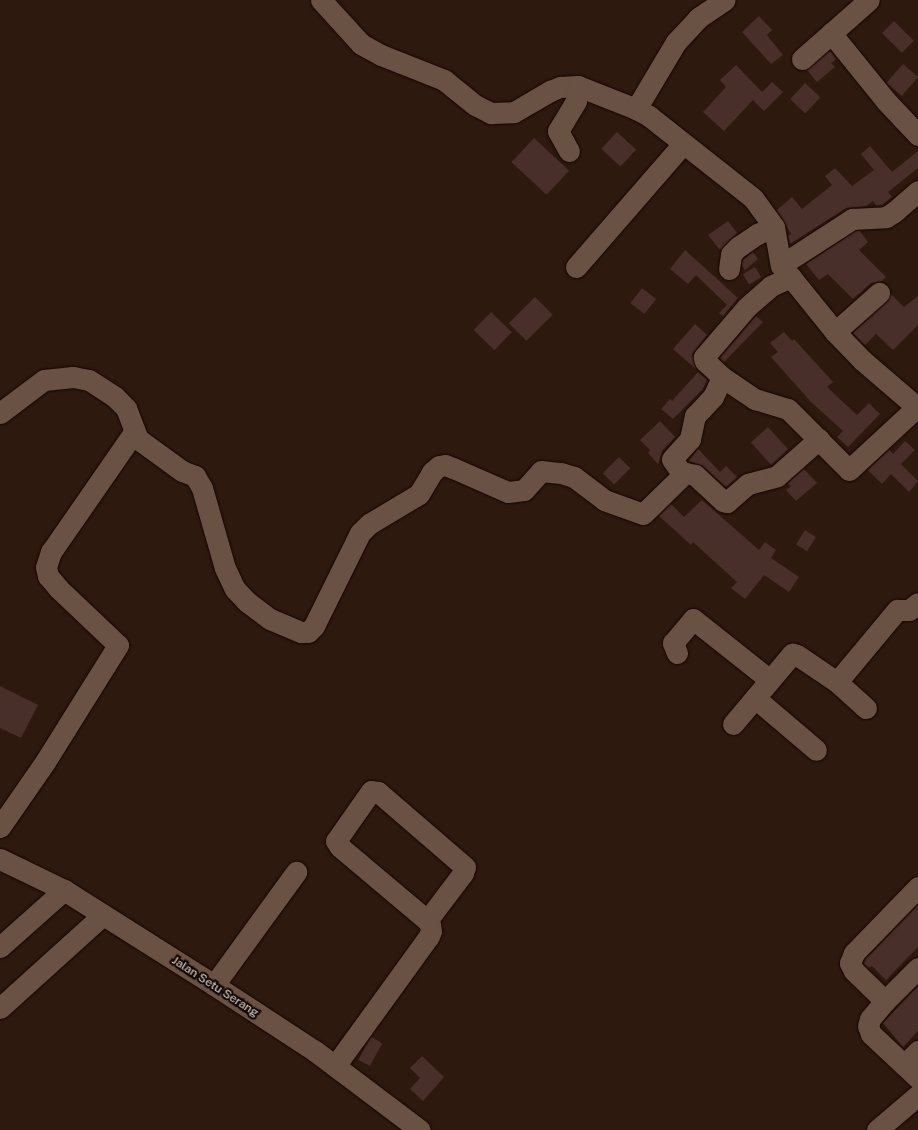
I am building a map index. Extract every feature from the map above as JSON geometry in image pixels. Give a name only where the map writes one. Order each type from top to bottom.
[{"type":"street","points":[[321,0],[361,44],[381,55],[444,80],[475,105],[490,113],[514,112],[550,91],[560,87],[578,86],[636,109],[661,125],[753,198],[774,227],[786,271],[836,332],[862,360],[918,407],[849,470],[819,438],[788,410],[755,399],[722,377],[705,361],[704,357],[746,308],[772,286],[786,271],[852,219],[886,217],[918,191]]},
{"type":"street","points":[[636,109],[676,42],[698,18],[725,0]]},
{"type":"street","points":[[802,59],[868,0]]},
{"type":"street","points":[[832,33],[886,100],[918,134]]},
{"type":"street","points":[[569,151],[558,131],[576,101],[578,86]]},
{"type":"street","points":[[576,268],[683,144]]},
{"type":"street","points":[[729,269],[731,254],[738,247],[757,234],[774,227]]},
{"type":"street","points":[[836,332],[879,293]]},
{"type":"street","points":[[0,413],[44,380],[73,377],[89,380],[116,397],[126,408],[138,439],[182,471],[196,476],[202,488],[225,568],[235,589],[246,601],[270,619],[301,632],[308,632],[314,626],[360,533],[369,524],[419,494],[432,472],[439,466],[445,465],[453,468],[508,492],[524,490],[541,471],[561,473],[574,477],[604,500],[643,514],[683,475],[689,472],[723,501],[727,502],[748,484],[777,476],[819,438]]},
{"type":"street","points":[[683,475],[672,459],[690,439],[695,416],[713,397],[722,377]]},
{"type":"street","points":[[0,827],[45,762],[118,645],[59,589],[48,576],[46,567],[52,552],[134,432]]},
{"type":"street","points":[[837,682],[897,610],[909,610],[918,603]]},
{"type":"street","points":[[677,653],[673,643],[693,619],[770,680]]},
{"type":"street","points":[[733,724],[792,654],[797,655],[837,682],[866,708]]},
{"type":"street","points":[[754,698],[816,750]]},
{"type":"street","points":[[335,1066],[429,936],[431,931],[429,922],[432,914],[463,873],[465,867],[378,792],[371,791],[336,842],[429,922]]},
{"type":"street","name":"Jalan Setu Serang","points":[[0,859],[64,890],[315,1050],[420,1130]]},
{"type":"street","points":[[214,985],[296,872]]},
{"type":"street","points":[[885,1001],[854,971],[850,963],[854,953],[918,887]]},
{"type":"street","points":[[0,947],[64,890]]},
{"type":"street","points":[[0,1008],[103,915]]},
{"type":"street","points":[[913,1065],[871,1034],[868,1026],[870,1020],[885,1001],[918,968]]},
{"type":"street","points":[[877,1130],[918,1096]]},
{"type":"building","points":[[759,16],[772,30],[767,35],[783,55],[771,64],[742,32]]},
{"type":"building","points":[[894,21],[914,41],[902,53],[882,33]]},
{"type":"building","points":[[830,51],[836,59],[831,63],[835,67],[817,82],[807,70]]},
{"type":"building","points":[[903,64],[918,77],[902,96],[887,83]]},
{"type":"building","points":[[736,65],[762,92],[772,82],[783,92],[764,111],[753,100],[724,131],[703,112],[726,87],[720,80]]},
{"type":"building","points":[[805,83],[820,97],[805,113],[790,99]]},
{"type":"building","points":[[617,132],[636,150],[620,167],[601,149]]},
{"type":"building","points":[[534,138],[569,171],[547,195],[511,162]]},
{"type":"building","points":[[870,146],[892,172],[918,151],[918,168],[888,192],[892,197],[882,205],[876,205],[873,201],[866,206],[846,208],[790,244],[788,236],[791,234],[777,210],[792,197],[802,209],[832,185],[825,176],[835,168],[852,186],[874,170],[861,154]]},
{"type":"building","points":[[728,221],[737,233],[720,250],[708,235]]},
{"type":"building","points":[[856,231],[860,231],[868,242],[859,250],[886,277],[882,281],[871,283],[853,299],[828,274],[819,280],[806,264]]},
{"type":"building","points":[[685,250],[738,298],[723,316],[719,313],[727,305],[696,275],[688,284],[670,269]]},
{"type":"building","points":[[753,252],[758,259],[745,270],[742,266],[743,260]]},
{"type":"building","points":[[755,267],[761,277],[749,284],[743,274]]},
{"type":"building","points":[[642,288],[656,299],[644,314],[630,303]]},
{"type":"building","points":[[891,294],[904,307],[918,296],[918,325],[893,350],[876,334],[865,345],[853,333],[887,302]]},
{"type":"building","points":[[535,297],[553,315],[527,341],[509,323]]},
{"type":"building","points":[[491,312],[512,332],[494,350],[474,330]]},
{"type":"building","points":[[756,316],[763,322],[724,362],[720,358]]},
{"type":"building","points":[[695,324],[707,335],[692,354],[696,369],[673,349]]},
{"type":"building","points":[[784,332],[792,341],[794,339],[833,382],[827,387],[857,415],[869,403],[880,414],[848,447],[837,437],[843,431],[811,402],[771,357],[778,352],[770,343]]},
{"type":"building","points":[[698,372],[707,380],[702,390],[673,419],[661,409],[670,399],[672,401]]},
{"type":"building","points":[[660,421],[675,437],[662,451],[658,464],[648,453],[650,450],[640,440]]},
{"type":"building","points":[[768,427],[788,449],[771,465],[751,442]]},
{"type":"building","points":[[905,441],[915,450],[901,464],[918,481],[909,492],[891,474],[882,484],[868,470],[889,450],[893,454]]},
{"type":"building","points":[[698,449],[720,472],[726,466],[737,477],[726,487],[703,466],[689,461]]},
{"type":"building","points":[[619,457],[630,468],[614,485],[603,473]]},
{"type":"building","points":[[804,469],[817,483],[796,501],[786,490],[791,486],[788,483]]},
{"type":"building","points":[[702,500],[759,550],[765,542],[776,550],[771,558],[799,577],[789,592],[764,575],[745,599],[731,588],[737,582],[693,542],[691,545],[659,516],[671,504],[684,517]]},
{"type":"building","points":[[805,530],[816,537],[807,551],[796,544]]},
{"type":"building","points":[[0,686],[38,705],[21,738],[0,728]]},
{"type":"building","points":[[918,905],[918,947],[886,980],[872,966],[869,968],[864,964],[865,960]]},
{"type":"building","points":[[918,986],[918,1031],[903,1047],[883,1023]]},
{"type":"building","points":[[371,1037],[382,1043],[370,1066],[358,1060]]},
{"type":"building","points":[[422,1056],[444,1077],[423,1101],[410,1089],[420,1078],[410,1068]]}]
